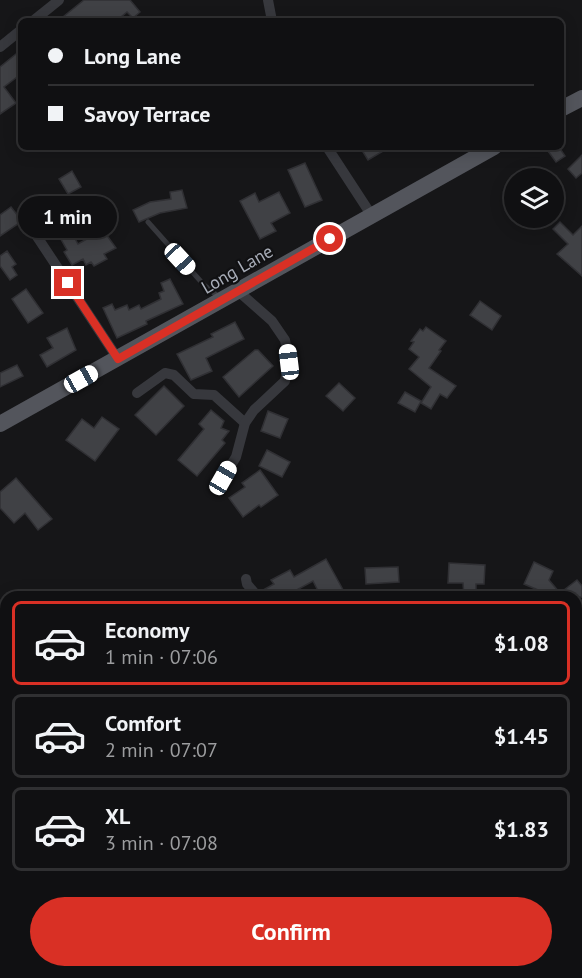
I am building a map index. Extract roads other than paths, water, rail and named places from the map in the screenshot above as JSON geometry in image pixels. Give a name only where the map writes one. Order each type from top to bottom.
[{"type":"main road","name":"Long Lane","points":[[0,424],[489,150]]},
{"type":"street","points":[[37,18],[59,0]]},
{"type":"street","points":[[268,0],[271,18]]},
{"type":"street","points":[[0,47],[18,32]]},
{"type":"street","points":[[329,150],[372,216]]},
{"type":"street","points":[[30,226],[118,359]]},
{"type":"street","points":[[223,478],[236,457],[245,423],[254,410],[285,381],[289,362],[285,340],[272,321],[238,291]]},
{"type":"street","points":[[136,393],[168,373],[174,375],[194,394],[214,395],[245,423]]},
{"type":"street","points":[[246,579],[253,591]]},
{"type":"lane","points":[[148,222],[204,285],[223,300]]}]
